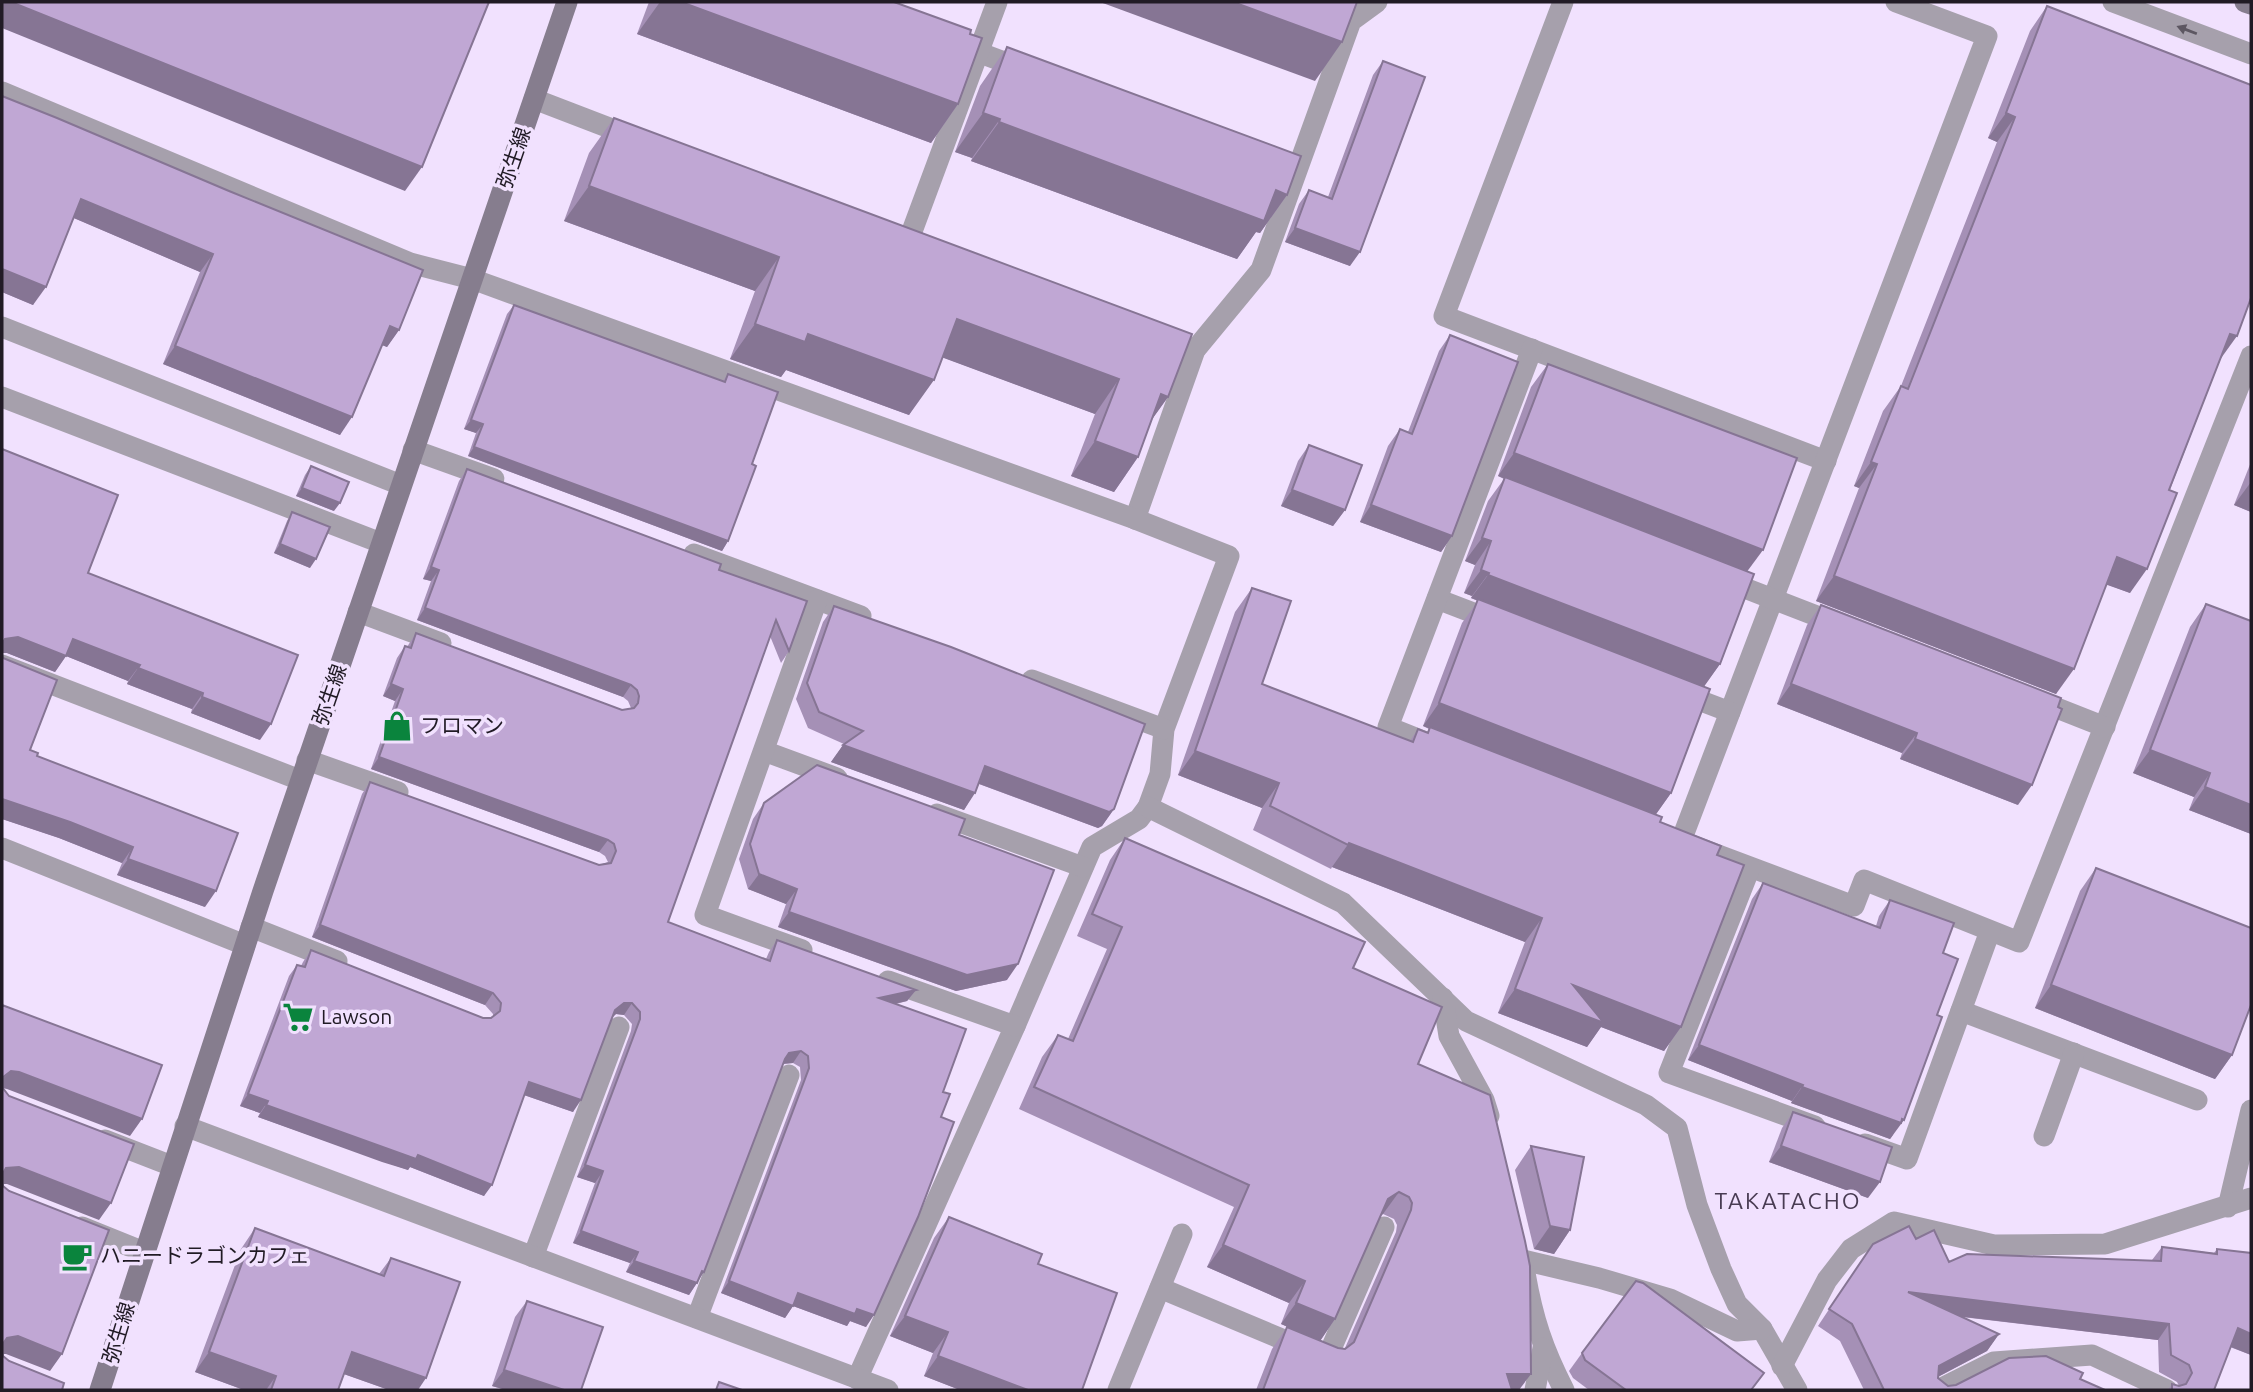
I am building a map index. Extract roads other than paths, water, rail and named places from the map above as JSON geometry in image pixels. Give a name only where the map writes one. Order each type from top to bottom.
[{"type":"street","name":"弥生線","points":[[100,1390],[248,936],[567,2]]},
{"type":"street","points":[[908,242],[997,2]]},
{"type":"street","points":[[1135,519],[1195,350],[1261,270],[1289,172],[1351,21],[1377,2]]},
{"type":"street","points":[[1563,2],[1444,316],[1826,461]]},
{"type":"street","points":[[1681,841],[1987,36],[1896,2]]},
{"type":"street","points":[[2113,2],[2251,54]]},
{"type":"street","points":[[2245,2],[2251,4]]},
{"type":"street","points":[[931,34],[1042,77]]},
{"type":"street","points":[[2,92],[410,263],[472,279],[1135,519],[1228,556],[1164,729],[1160,774],[1148,807],[1139,819],[1092,847],[857,1379]]},
{"type":"street","points":[[534,99],[654,145]]},
{"type":"street","points":[[2,327],[401,485]]},
{"type":"street","points":[[1143,330],[1195,350]]},
{"type":"street","points":[[1452,752],[1388,727],[1437,599],[1487,486],[1532,349]]},
{"type":"street","points":[[1656,831],[1854,906],[1864,880],[2020,942],[2251,356]]},
{"type":"street","points":[[2,397],[382,543]]},
{"type":"street","points":[[414,450],[518,488]]},
{"type":"street","points":[[674,547],[881,624]]},
{"type":"street","points":[[1710,574],[1863,634]]},
{"type":"street","points":[[1437,599],[1513,628]]},
{"type":"street","points":[[817,600],[705,915],[821,957]]},
{"type":"street","points":[[358,612],[466,652]]},
{"type":"street","points":[[2,665],[304,770],[415,799]]},
{"type":"street","points":[[1010,671],[1164,729]]},
{"type":"street","points":[[1667,688],[1730,712]]},
{"type":"street","points":[[2016,692],[2105,727]]},
{"type":"street","points":[[764,751],[853,784]]},
{"type":"street","points":[[917,807],[1083,867]]},
{"type":"street","points":[[1148,807],[1343,903],[1466,1021],[1646,1105],[1677,1128],[1697,1205],[1721,1269],[1737,1304],[1762,1329],[1788,1382]]},
{"type":"street","points":[[2,848],[248,936],[354,968]]},
{"type":"street","points":[[1750,868],[1669,1073],[1907,1159],[1990,931]]},
{"type":"street","points":[[873,975],[1015,1026]]},
{"type":"street","points":[[1443,998],[1449,1036],[1484,1100],[1493,1132]]},
{"type":"street","points":[[1961,1011],[2197,1100]]},
{"type":"street","points":[[533,1256],[619,1027]]},
{"type":"street","points":[[2043,1136],[2074,1053]]},
{"type":"street","points":[[697,1318],[789,1075]]},
{"type":"street","points":[[2228,1207],[2251,1110]]},
{"type":"street","points":[[185,1126],[888,1390]]},
{"type":"street","points":[[80,1130],[172,1166]]},
{"type":"street","points":[[1788,1382],[1827,1280],[1851,1249],[1894,1222],[1994,1245],[2105,1244],[2251,1198]]},
{"type":"street","points":[[66,1221],[144,1252]]},
{"type":"street","points":[[1160,1287],[1327,1359],[1384,1227]]},
{"type":"street","points":[[1118,1390],[1182,1234]]},
{"type":"street","points":[[1517,1235],[1531,1309],[1543,1348],[1564,1390]]},
{"type":"street","points":[[1523,1260],[1670,1299],[1737,1331],[1762,1329]]},
{"type":"street","points":[[1535,1390],[1543,1348]]},
{"type":"street","points":[[1938,1390],[1994,1362],[2092,1355],[2167,1390]]},
{"type":"place","name":"フロマン","points":[[397,726]]},
{"type":"place","name":"Lawson","points":[[298,1017]]},
{"type":"place","name":"ハニードラゴンカフェ","points":[[77,1256]]},
{"type":"district","name":"TAKATACHO","points":[[1788,1201]]}]
